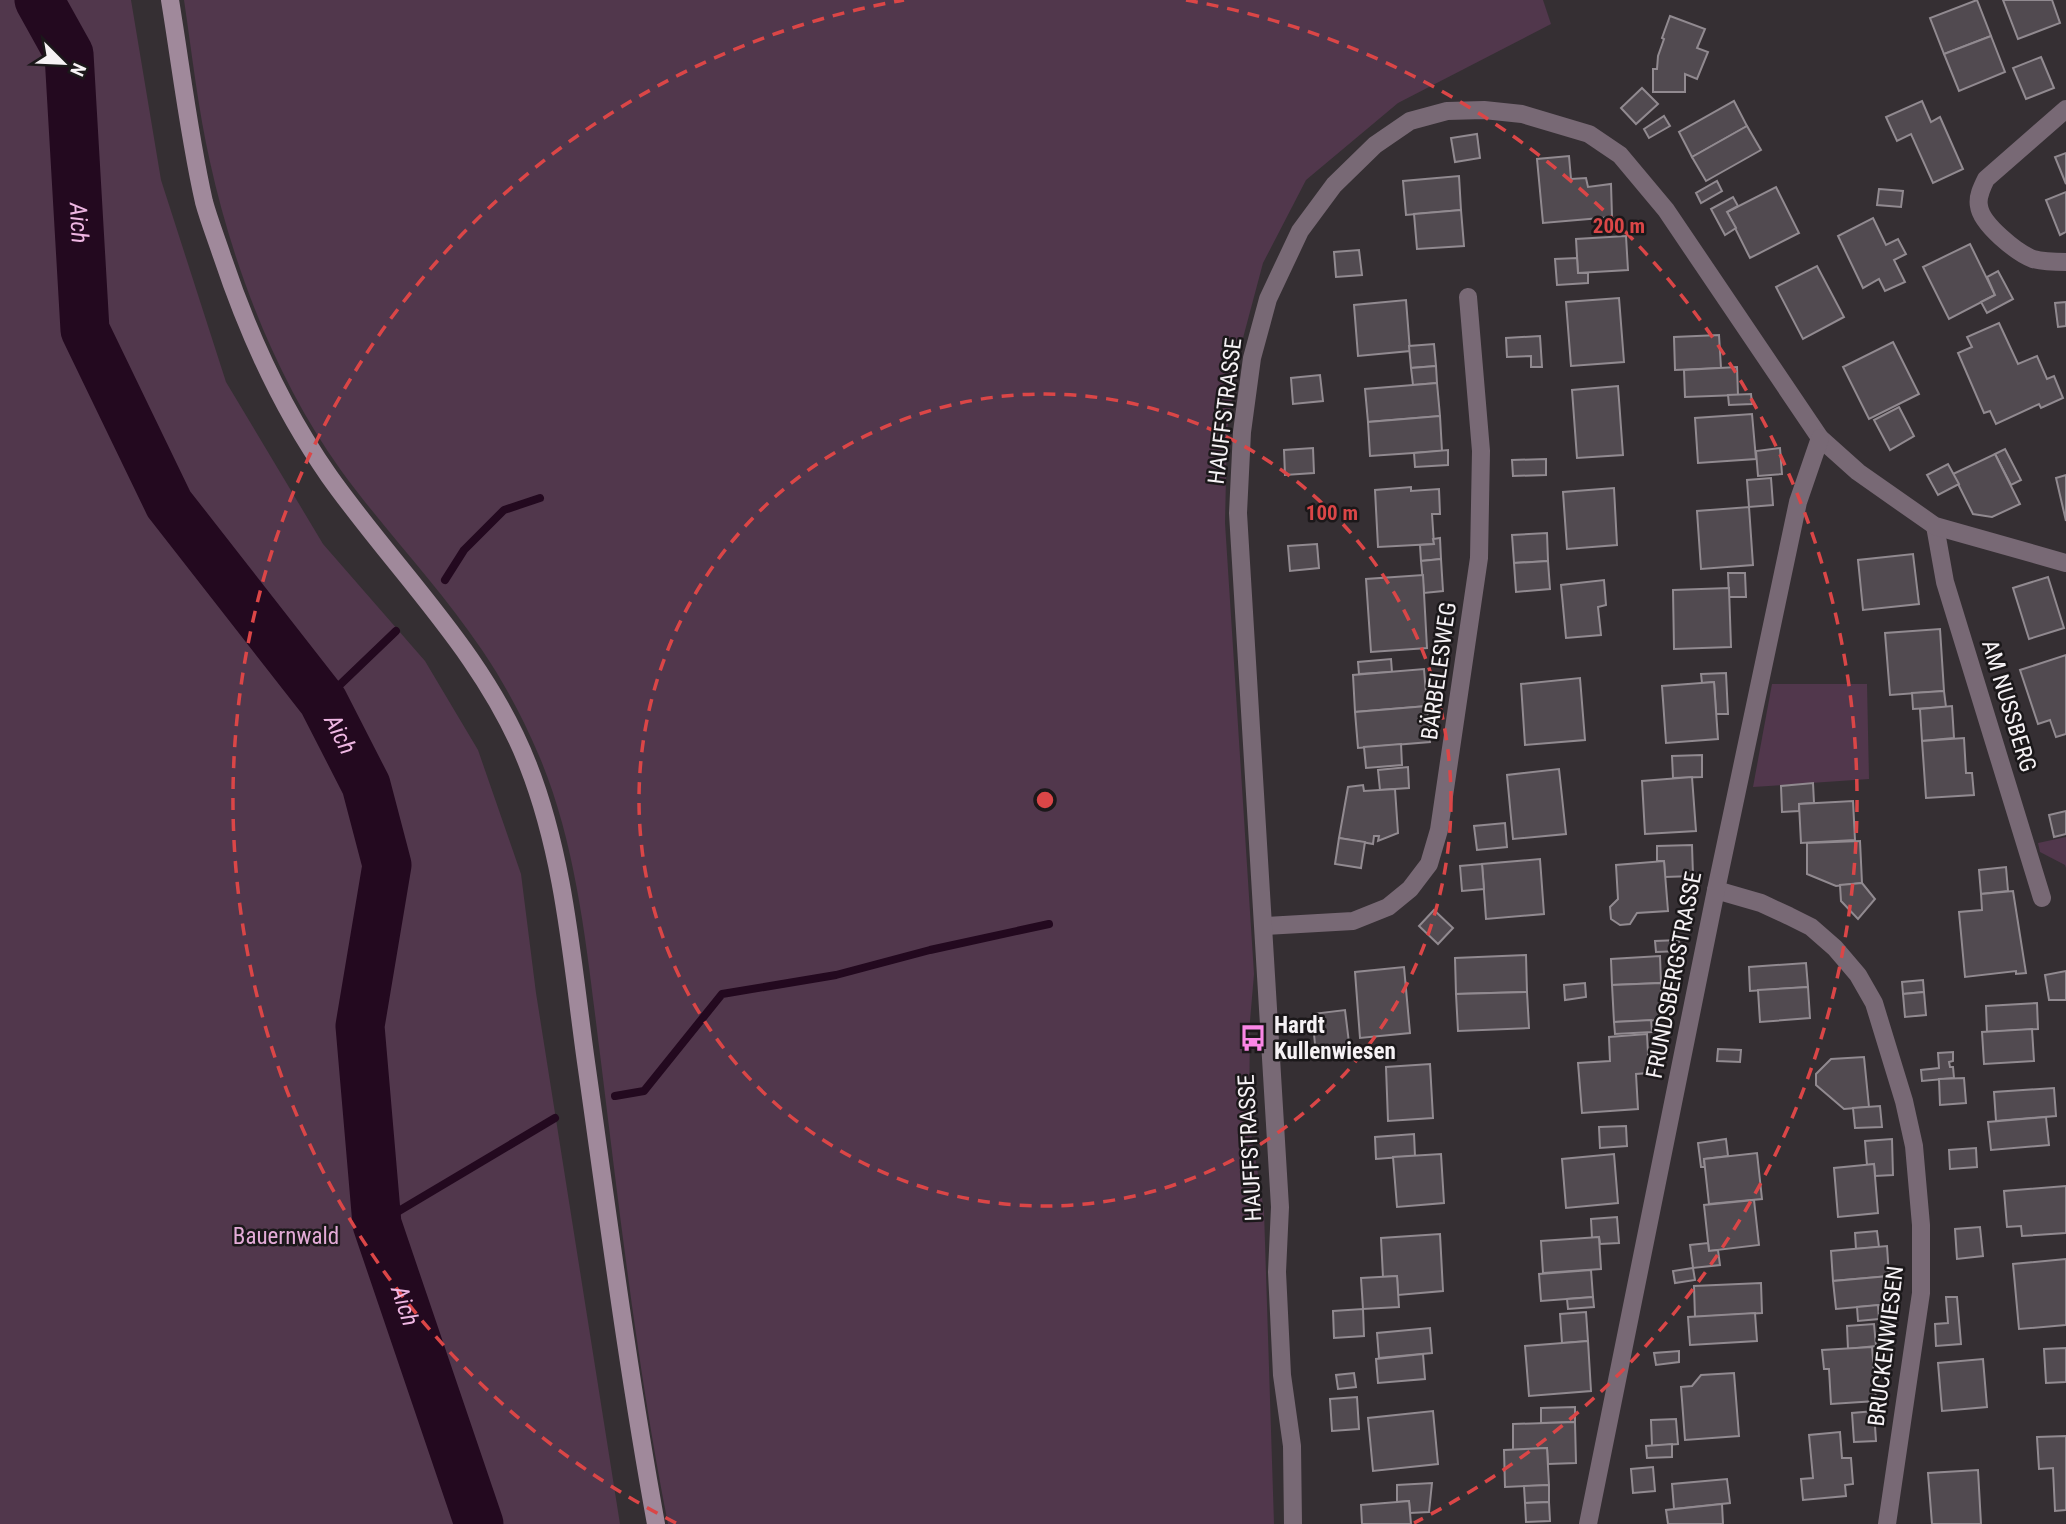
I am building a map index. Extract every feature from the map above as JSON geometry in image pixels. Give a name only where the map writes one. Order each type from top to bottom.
[{"type":"main road","points":[[170,0],[205,204],[239,307],[267,371],[295,424],[329,476],[458,639],[496,698],[528,764],[565,906],[634,1403],[656,1524]]},
{"type":"street","points":[[2066,108],[1986,180],[1980,191],[1978,205],[1982,216],[2011,247],[2034,259],[2066,262]]},
{"type":"street","name":"HAUFFSTRASSE","points":[[1293,1524],[1292,1446],[1282,1375],[1280,1207],[1238,513],[1242,432],[1252,358],[1268,299],[1300,231],[1334,185],[1375,145],[1410,121],[1447,111],[1484,110],[1522,114],[1589,134],[1620,155],[1666,210],[1820,438],[1858,472],[1936,526],[2066,563]]},
{"type":"street","name":"BÄRBELESWEG","points":[[1264,926],[1353,921],[1388,907],[1410,889],[1429,864],[1439,830],[1479,558],[1481,451],[1468,297]]},
{"type":"street","name":"FRUNDSBERGSTRASSE","points":[[1588,1524],[1716,890],[1798,502],[1820,438]]},
{"type":"street","name":"AM NUSSBERG","points":[[1936,526],[1945,582],[2042,898]]},
{"type":"street","name":"BRUCKENWIESEN","points":[[1716,890],[1761,903],[1789,916],[1811,927],[1835,948],[1858,975],[1874,1003],[1904,1101],[1914,1146],[1922,1225],[1921,1293],[1887,1524]]},
{"type":"green space","name":"Bauernwald","points":[[0,0],[131,0],[161,180],[226,382],[323,544],[425,661],[478,750],[521,874],[536,993],[620,1524],[0,1524]]},
{"type":"green space","points":[[184,0],[1543,0],[1551,24],[1398,103],[1306,180],[1263,263],[1239,353],[1227,431],[1225,523],[1254,974],[1250,1021],[1249,1120],[1264,1211],[1274,1524],[668,1524],[630,1294],[580,907],[564,831],[553,794],[527,730],[490,663],[448,603],[340,469],[296,399],[277,361],[245,282],[220,202],[202,122]]},
{"type":"green space","points":[[1772,684],[1867,684],[1869,779],[1753,787]]},
{"type":"green space","points":[[2066,837],[2066,868],[2040,852],[2038,843]]},
{"type":"building","points":[[1977,0],[1991,36],[1944,54],[1930,18]]},
{"type":"building","points":[[2003,0],[2052,0],[2060,23],[2018,39]]},
{"type":"building","points":[[1670,16],[1705,29],[1697,48],[1708,52],[1697,79],[1685,74],[1685,92],[1653,92],[1653,69],[1657,69],[1664,39],[1662,38]]},
{"type":"building","points":[[1991,36],[2005,72],[1959,91],[1944,54]]},
{"type":"building","points":[[2041,57],[2054,88],[2026,99],[2013,68]]},
{"type":"building","points":[[1642,88],[1658,104],[1636,124],[1621,108]]},
{"type":"building","points":[[1734,101],[1747,126],[1692,157],[1679,132]]},
{"type":"building","points":[[1922,101],[1931,122],[1940,117],[1963,169],[1933,183],[1911,134],[1897,141],[1886,117]]},
{"type":"building","points":[[1664,116],[1670,126],[1649,138],[1644,129]]},
{"type":"building","points":[[1747,126],[1761,150],[1706,181],[1692,157]]},
{"type":"building","points":[[1477,134],[1480,158],[1455,162],[1451,138]]},
{"type":"building","points":[[2066,153],[2066,184],[2055,157]]},
{"type":"building","points":[[1569,156],[1571,179],[1586,178],[1588,187],[1611,184],[1612,217],[1543,223],[1537,159]]},
{"type":"building","points":[[1459,176],[1461,210],[1406,215],[1403,181]]},
{"type":"building","points":[[1717,181],[1722,191],[1701,203],[1696,193]]},
{"type":"building","points":[[1776,187],[1799,233],[1750,258],[1727,212]]},
{"type":"building","points":[[1879,189],[1903,191],[1901,207],[1877,205]]},
{"type":"building","points":[[2066,192],[2066,232],[2060,235],[2046,200]]},
{"type":"building","points":[[1733,197],[1738,206],[1727,212],[1736,228],[1725,235],[1711,209]]},
{"type":"building","points":[[1461,210],[1464,246],[1417,249],[1414,214]]},
{"type":"building","points":[[1873,218],[1886,245],[1898,239],[1906,254],[1894,260],[1905,282],[1885,291],[1879,279],[1863,288],[1838,236]]},
{"type":"building","points":[[1626,236],[1628,270],[1578,273],[1576,239]]},
{"type":"building","points":[[1970,244],[1995,295],[1949,319],[1923,267]]},
{"type":"building","points":[[1359,250],[1362,275],[1336,277],[1334,252]]},
{"type":"building","points":[[1577,258],[1578,273],[1588,273],[1588,283],[1557,285],[1555,259]]},
{"type":"building","points":[[1817,266],[1844,317],[1803,339],[1776,287]]},
{"type":"building","points":[[1998,271],[2013,299],[1987,313],[1981,302],[1995,295],[1987,277]]},
{"type":"building","points":[[1619,298],[1624,362],[1571,366],[1566,302]]},
{"type":"building","points":[[1406,300],[1410,351],[1358,356],[1354,305]]},
{"type":"building","points":[[2066,302],[2066,326],[2058,327],[2055,303]]},
{"type":"building","points":[[1999,323],[2018,364],[2037,356],[2047,379],[2054,376],[2063,398],[2041,408],[2039,404],[1996,424],[1990,411],[1984,413],[1958,353],[1972,347],[1967,337]]},
{"type":"building","points":[[1719,335],[1721,368],[1675,370],[1674,337]]},
{"type":"building","points":[[1540,336],[1542,367],[1531,367],[1531,356],[1507,357],[1506,338]]},
{"type":"building","points":[[1893,342],[1919,394],[1869,419],[1843,367]]},
{"type":"building","points":[[1434,344],[1436,366],[1411,368],[1409,346]]},
{"type":"building","points":[[1436,366],[1437,383],[1413,385],[1411,368]]},
{"type":"building","points":[[1737,367],[1738,395],[1685,397],[1684,370]]},
{"type":"building","points":[[1320,375],[1323,401],[1293,404],[1291,378]]},
{"type":"building","points":[[1437,383],[1440,416],[1368,422],[1365,389]]},
{"type":"building","points":[[1618,386],[1623,455],[1577,458],[1572,390]]},
{"type":"building","points":[[1751,394],[1752,404],[1729,405],[1728,395]]},
{"type":"building","points":[[1899,407],[1914,436],[1890,450],[1874,420]]},
{"type":"building","points":[[1752,414],[1756,459],[1698,463],[1695,418]]},
{"type":"building","points":[[1440,416],[1442,451],[1370,456],[1368,422]]},
{"type":"building","points":[[1313,448],[1314,473],[1285,475],[1284,450]]},
{"type":"building","points":[[1780,448],[1782,474],[1758,476],[1756,451]]},
{"type":"building","points":[[2005,449],[2021,480],[2011,485],[1995,454]]},
{"type":"building","points":[[1448,450],[1448,465],[1415,467],[1414,453]]},
{"type":"building","points":[[1995,454],[2020,504],[1992,517],[1973,514],[1953,474]]},
{"type":"building","points":[[1546,459],[1546,475],[1513,476],[1512,460]]},
{"type":"building","points":[[1948,464],[1959,484],[1938,495],[1927,475]]},
{"type":"building","points":[[2066,475],[2066,521],[2056,478]]},
{"type":"building","points":[[1771,478],[1773,505],[1749,507],[1747,480]]},
{"type":"building","points":[[1411,487],[1411,491],[1439,489],[1440,514],[1432,514],[1434,544],[1378,547],[1375,490]]},
{"type":"building","points":[[1614,488],[1617,545],[1567,549],[1563,492]]},
{"type":"building","points":[[1749,507],[1753,565],[1701,569],[1697,511]]},
{"type":"building","points":[[1547,533],[1548,561],[1514,563],[1512,535]]},
{"type":"building","points":[[1440,538],[1441,559],[1421,561],[1420,545],[1434,544],[1433,539]]},
{"type":"building","points":[[1317,544],[1319,568],[1290,571],[1288,546]]},
{"type":"building","points":[[1913,554],[1919,604],[1863,610],[1858,560]]},
{"type":"building","points":[[1441,559],[1443,591],[1424,593],[1421,561]]},
{"type":"building","points":[[1548,561],[1550,589],[1516,592],[1514,563]]},
{"type":"building","points":[[1728,573],[1745,573],[1746,597],[1729,597]]},
{"type":"building","points":[[1423,575],[1427,648],[1371,652],[1366,579]]},
{"type":"building","points":[[2048,577],[2064,628],[2029,639],[2013,588]]},
{"type":"building","points":[[1604,580],[1606,605],[1598,607],[1601,635],[1566,638],[1561,585]]},
{"type":"building","points":[[1729,588],[1731,647],[1674,649],[1673,590]]},
{"type":"building","points":[[1940,629],[1944,691],[1890,695],[1885,633]]},
{"type":"building","points":[[2066,655],[2066,734],[2056,737],[2050,720],[2038,724],[2020,670]]},
{"type":"building","points":[[1391,659],[1392,672],[1359,674],[1358,662]]},
{"type":"building","points":[[1424,669],[1427,706],[1355,712],[1353,675]]},
{"type":"building","points":[[1726,673],[1728,714],[1716,714],[1714,682],[1702,683],[1701,674]]},
{"type":"building","points":[[1580,678],[1585,740],[1525,745],[1521,684]]},
{"type":"building","points":[[1714,682],[1718,739],[1666,743],[1662,686]]},
{"type":"building","points":[[1944,691],[1946,707],[1913,709],[1912,693]]},
{"type":"building","points":[[1427,706],[1430,742],[1358,748],[1355,712]]},
{"type":"building","points":[[1952,706],[1954,738],[1922,741],[1920,709]]},
{"type":"building","points":[[1964,738],[1966,773],[1972,773],[1974,795],[1926,798],[1922,741]]},
{"type":"building","points":[[1401,744],[1402,765],[1366,768],[1364,747]]},
{"type":"building","points":[[1702,755],[1702,777],[1673,778],[1672,756]]},
{"type":"building","points":[[1408,767],[1409,788],[1380,790],[1378,770]]},
{"type":"building","points":[[1559,769],[1566,834],[1513,839],[1507,775]]},
{"type":"building","points":[[1692,777],[1696,831],[1645,834],[1642,781]]},
{"type":"building","points":[[1813,783],[1814,803],[1799,804],[1799,811],[1782,812],[1781,786]]},
{"type":"building","points":[[1363,785],[1364,791],[1395,789],[1398,833],[1378,841],[1379,836],[1374,836],[1373,844],[1339,838],[1348,787]]},
{"type":"building","points":[[1853,801],[1855,840],[1801,843],[1799,804]]},
{"type":"building","points":[[2066,811],[2066,834],[2054,837],[2049,815]]},
{"type":"building","points":[[1505,823],[1507,847],[1477,850],[1474,826]]},
{"type":"building","points":[[1339,838],[1365,842],[1361,868],[1335,864]]},
{"type":"building","points":[[1860,841],[1862,883],[1836,886],[1807,874],[1807,843]]},
{"type":"building","points":[[1692,845],[1693,876],[1665,877],[1664,861],[1657,861],[1657,846]]},
{"type":"building","points":[[1540,859],[1544,914],[1486,919],[1482,864]]},
{"type":"building","points":[[1664,861],[1668,911],[1637,913],[1630,924],[1620,925],[1611,919],[1610,907],[1618,899],[1616,865]]},
{"type":"building","points":[[1482,864],[1484,889],[1462,891],[1460,866]]},
{"type":"building","points":[[2006,867],[2008,891],[1981,894],[1979,870]]},
{"type":"building","points":[[1862,883],[1875,899],[1858,919],[1841,901],[1840,885]]},
{"type":"building","points":[[2013,891],[2026,973],[2016,974],[2016,971],[1965,977],[1959,912],[1982,910],[1981,894]]},
{"type":"building","points":[[1434,910],[1453,928],[1438,944],[1419,926]]},
{"type":"building","points":[[1679,940],[1680,951],[1656,952],[1655,941]]},
{"type":"building","points":[[1526,955],[1527,992],[1456,994],[1455,958]]},
{"type":"building","points":[[1660,956],[1661,983],[1612,985],[1611,959]]},
{"type":"building","points":[[1806,963],[1808,987],[1750,991],[1749,967]]},
{"type":"building","points":[[1404,967],[1410,1033],[1360,1038],[1355,972]]},
{"type":"building","points":[[2066,971],[2066,1000],[2049,1000],[2045,975]]},
{"type":"building","points":[[1923,980],[1924,992],[1903,994],[1902,982]]},
{"type":"building","points":[[1585,983],[1586,997],[1565,1000],[1564,985]]},
{"type":"building","points":[[1661,983],[1662,1020],[1614,1022],[1612,985]]},
{"type":"building","points":[[1808,987],[1810,1018],[1760,1022],[1758,990]]},
{"type":"building","points":[[1527,992],[1529,1028],[1458,1031],[1456,994]]},
{"type":"building","points":[[1924,992],[1926,1015],[1905,1017],[1903,994]]},
{"type":"building","points":[[2037,1003],[2038,1029],[1987,1032],[1986,1006]]},
{"type":"building","points":[[1345,1010],[1350,1051],[1316,1054],[1312,1014]]},
{"type":"building","points":[[1651,1020],[1652,1032],[1615,1034],[1614,1022]]},
{"type":"building","points":[[2032,1029],[2034,1061],[1984,1064],[1982,1032]]},
{"type":"building","points":[[1647,1034],[1649,1073],[1636,1074],[1638,1109],[1582,1113],[1578,1063],[1610,1061],[1609,1037]]},
{"type":"building","points":[[1718,1049],[1741,1050],[1740,1062],[1717,1061]]},
{"type":"building","points":[[1953,1052],[1953,1061],[1949,1062],[1950,1067],[1953,1067],[1954,1078],[1922,1081],[1921,1070],[1939,1068],[1938,1053]]},
{"type":"building","points":[[1864,1057],[1869,1107],[1844,1109],[1816,1085],[1816,1074],[1831,1059]]},
{"type":"building","points":[[1430,1064],[1433,1118],[1388,1121],[1386,1067]]},
{"type":"building","points":[[1964,1078],[1966,1103],[1940,1105],[1939,1079]]},
{"type":"building","points":[[2054,1088],[2056,1116],[1996,1121],[1994,1092]]},
{"type":"building","points":[[1880,1106],[1882,1127],[1855,1128],[1853,1108]]},
{"type":"building","points":[[2046,1117],[2049,1145],[1991,1150],[1988,1122]]},
{"type":"building","points":[[1626,1126],[1627,1146],[1600,1148],[1599,1127]]},
{"type":"building","points":[[1414,1134],[1415,1156],[1376,1159],[1375,1137]]},
{"type":"building","points":[[1726,1139],[1728,1156],[1704,1159],[1705,1167],[1701,1167],[1698,1143]]},
{"type":"building","points":[[1892,1139],[1893,1175],[1875,1176],[1874,1164],[1867,1165],[1865,1141]]},
{"type":"building","points":[[1976,1148],[1977,1167],[1950,1169],[1949,1150]]},
{"type":"building","points":[[1757,1153],[1762,1199],[1709,1204],[1704,1159]]},
{"type":"building","points":[[1441,1154],[1444,1203],[1397,1207],[1393,1157]]},
{"type":"building","points":[[1614,1154],[1618,1203],[1566,1208],[1562,1159]]},
{"type":"building","points":[[1874,1164],[1878,1213],[1838,1217],[1834,1168]]},
{"type":"building","points":[[2066,1186],[2066,1233],[2022,1236],[2021,1226],[2007,1227],[2004,1191]]},
{"type":"building","points":[[1754,1200],[1759,1245],[1709,1251],[1704,1205]]},
{"type":"building","points":[[1617,1217],[1619,1243],[1600,1244],[1599,1237],[1592,1238],[1591,1219]]},
{"type":"building","points":[[1980,1227],[1983,1256],[1957,1259],[1955,1229]]},
{"type":"building","points":[[1877,1231],[1879,1247],[1856,1249],[1855,1233]]},
{"type":"building","points":[[1440,1234],[1443,1291],[1398,1295],[1397,1276],[1383,1277],[1381,1238]]},
{"type":"building","points":[[1599,1237],[1601,1269],[1543,1273],[1541,1241]]},
{"type":"building","points":[[1708,1243],[1709,1251],[1718,1250],[1720,1265],[1693,1268],[1690,1245]]},
{"type":"building","points":[[1887,1246],[1889,1276],[1833,1281],[1831,1251]]},
{"type":"building","points":[[2066,1259],[2066,1325],[2019,1329],[2013,1264]]},
{"type":"building","points":[[1693,1268],[1695,1280],[1675,1283],[1673,1271]]},
{"type":"building","points":[[1591,1270],[1593,1297],[1541,1301],[1539,1274]]},
{"type":"building","points":[[1397,1276],[1399,1307],[1363,1309],[1361,1278]]},
{"type":"building","points":[[1889,1276],[1892,1304],[1836,1309],[1833,1281]]},
{"type":"building","points":[[1761,1283],[1762,1313],[1695,1317],[1694,1286]]},
{"type":"building","points":[[1593,1297],[1594,1307],[1568,1309],[1567,1299]]},
{"type":"building","points":[[1946,1297],[1957,1297],[1961,1344],[1936,1346],[1935,1324],[1948,1323]]},
{"type":"building","points":[[1878,1305],[1879,1319],[1858,1321],[1857,1307]]},
{"type":"building","points":[[1363,1309],[1364,1336],[1334,1338],[1333,1311]]},
{"type":"building","points":[[1586,1312],[1588,1341],[1562,1343],[1560,1314]]},
{"type":"building","points":[[1755,1313],[1757,1341],[1690,1345],[1688,1317]]},
{"type":"building","points":[[1874,1324],[1876,1346],[1848,1349],[1847,1326]]},
{"type":"building","points":[[1430,1328],[1432,1353],[1379,1358],[1377,1333]]},
{"type":"building","points":[[1588,1341],[1591,1391],[1529,1396],[1525,1346]]},
{"type":"building","points":[[1872,1347],[1876,1401],[1831,1404],[1829,1369],[1824,1369],[1822,1350]]},
{"type":"building","points":[[2066,1348],[2066,1382],[2046,1383],[2044,1349]]},
{"type":"building","points":[[1679,1351],[1679,1362],[1656,1365],[1654,1353]]},
{"type":"building","points":[[1423,1354],[1425,1379],[1378,1383],[1376,1359]]},
{"type":"building","points":[[1983,1359],[1987,1407],[1942,1411],[1938,1363]]},
{"type":"building","points":[[1354,1373],[1356,1387],[1338,1389],[1336,1375]]},
{"type":"building","points":[[1734,1373],[1739,1436],[1685,1440],[1681,1387],[1692,1386],[1701,1375]]},
{"type":"building","points":[[1357,1397],[1359,1429],[1332,1431],[1330,1399]]},
{"type":"building","points":[[1575,1407],[1575,1422],[1541,1423],[1541,1408]]},
{"type":"building","points":[[1433,1411],[1438,1464],[1373,1471],[1368,1418]]},
{"type":"building","points":[[1874,1411],[1876,1441],[1854,1442],[1852,1413]]},
{"type":"building","points":[[1676,1419],[1678,1444],[1652,1446],[1651,1420]]},
{"type":"building","points":[[1575,1422],[1576,1463],[1548,1464],[1547,1448],[1513,1450],[1513,1424]]},
{"type":"building","points":[[1840,1432],[1842,1458],[1851,1458],[1853,1484],[1845,1485],[1846,1496],[1803,1500],[1801,1479],[1813,1478],[1809,1435]]},
{"type":"building","points":[[2066,1436],[2066,1510],[2055,1511],[2053,1468],[2039,1469],[2037,1437]]},
{"type":"building","points":[[1672,1444],[1672,1457],[1647,1458],[1646,1446]]},
{"type":"building","points":[[1547,1448],[1549,1485],[1505,1487],[1504,1450]]},
{"type":"building","points":[[1653,1467],[1655,1491],[1633,1493],[1631,1469]]},
{"type":"building","points":[[1978,1470],[1981,1524],[1932,1524],[1928,1473]]},
{"type":"building","points":[[1727,1479],[1730,1503],[1674,1509],[1672,1484]]},
{"type":"building","points":[[1432,1483],[1429,1512],[1410,1513],[1409,1501],[1397,1502],[1397,1485]]},
{"type":"building","points":[[1549,1485],[1549,1502],[1525,1503],[1524,1486]]},
{"type":"building","points":[[1409,1501],[1411,1524],[1362,1524],[1361,1505]]},
{"type":"building","points":[[1549,1502],[1550,1521],[1526,1522],[1525,1503]]},
{"type":"building","points":[[1722,1504],[1723,1524],[1668,1524],[1666,1510]]},
{"type":"waterway","name":"Aich","points":[[39,0],[69,54],[85,330],[169,504],[323,701],[366,785],[387,865],[360,1026],[377,1224],[479,1524]]},
{"type":"waterway","points":[[445,580],[464,550],[504,510],[540,498]]},
{"type":"waterway","points":[[323,701],[396,631]]},
{"type":"waterway","points":[[615,1096],[644,1091],[722,994],[836,975],[930,950],[1049,924]]},
{"type":"waterway","points":[[377,1224],[555,1118]]},
{"type":"place","name":"Hardt Kullenwiesen","points":[[1253,1038]]}]
